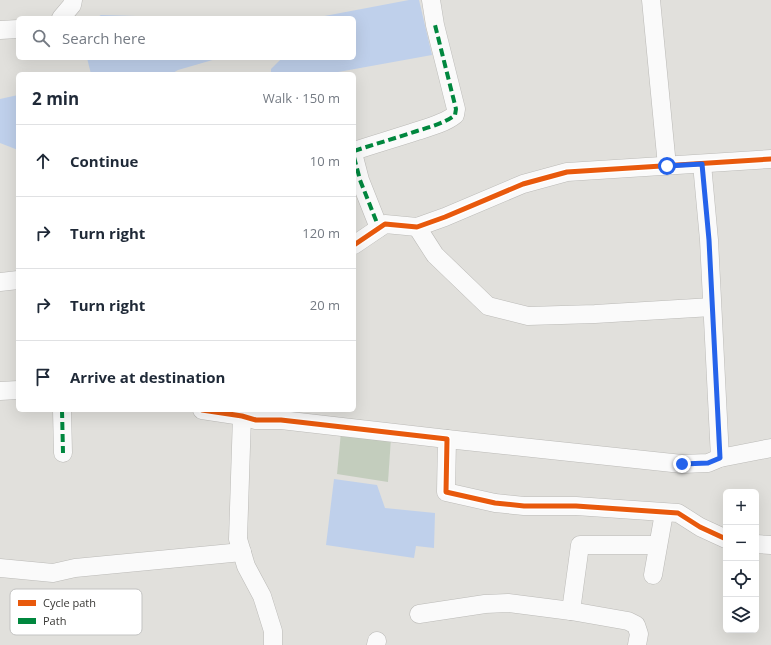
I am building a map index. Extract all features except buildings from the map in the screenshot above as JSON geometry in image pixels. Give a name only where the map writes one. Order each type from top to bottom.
[{"type":"street","points":[[63,16],[72,5],[73,0]]},
{"type":"street","points":[[356,150],[434,126],[455,115],[456,109],[431,0]]},
{"type":"street","points":[[651,0],[667,166]]},
{"type":"street","points":[[0,30],[16,29]]},
{"type":"street","points":[[356,244],[385,224],[417,227],[445,217],[523,184],[567,172],[771,159]]},
{"type":"street","points":[[702,164],[709,240],[720,458]]},
{"type":"street","points":[[356,165],[360,180],[379,228]]},
{"type":"street","points":[[417,227],[435,255],[488,306],[528,316],[595,314],[712,307]]},
{"type":"street","points":[[0,282],[16,280]]},
{"type":"street","points":[[0,391],[16,390]]},
{"type":"street","points":[[62,412],[63,453]]},
{"type":"street","points":[[215,412],[242,416],[256,420],[281,420],[682,464],[708,463],[720,458],[771,448]]},
{"type":"street","points":[[242,416],[238,539],[246,566],[262,596],[273,631],[273,645]]},
{"type":"street","points":[[448,439],[446,492],[502,504],[524,506],[576,506],[678,514],[700,527],[723,538]]},
{"type":"street","points":[[653,575],[664,513]]},
{"type":"street","points":[[571,611],[580,546],[658,544]]},
{"type":"street","points":[[759,544],[771,545]]},
{"type":"street","points":[[0,568],[53,573],[75,568],[242,552]]},
{"type":"street","points":[[419,614],[508,602],[628,620],[636,625],[639,634],[637,645]]},
{"type":"green space","points":[[341,432],[391,438],[388,482],[337,474]]},
{"type":"water","points":[[409,0],[419,0],[432,55],[338,72],[271,72],[271,69],[280,60],[356,60],[356,16],[325,16]]},
{"type":"water","points":[[101,15],[136,16],[99,16]]},
{"type":"water","points":[[88,60],[213,60],[174,72],[90,72]]},
{"type":"water","points":[[16,95],[16,149],[0,143],[0,99]]},
{"type":"water","points":[[334,479],[377,485],[385,508],[435,513],[434,548],[416,546],[414,558],[326,545]]},
{"type":"marked path","points":[[356,150],[437,124],[455,115],[456,109],[435,25]]},
{"type":"marked path","points":[[356,165],[360,180],[379,228]]},
{"type":"marked path","points":[[62,412],[63,453]]},
{"type":"cycle path","points":[[356,244],[385,224],[417,227],[445,217],[523,184],[567,172],[771,159]]},
{"type":"cycle path","points":[[215,412],[242,416],[256,420],[281,420],[447,439],[446,492],[495,503],[524,506],[576,506],[678,513],[700,527],[723,538]]},
{"type":"route","points":[[667,166],[702,164],[709,240],[720,458],[708,463],[682,464]]}]
